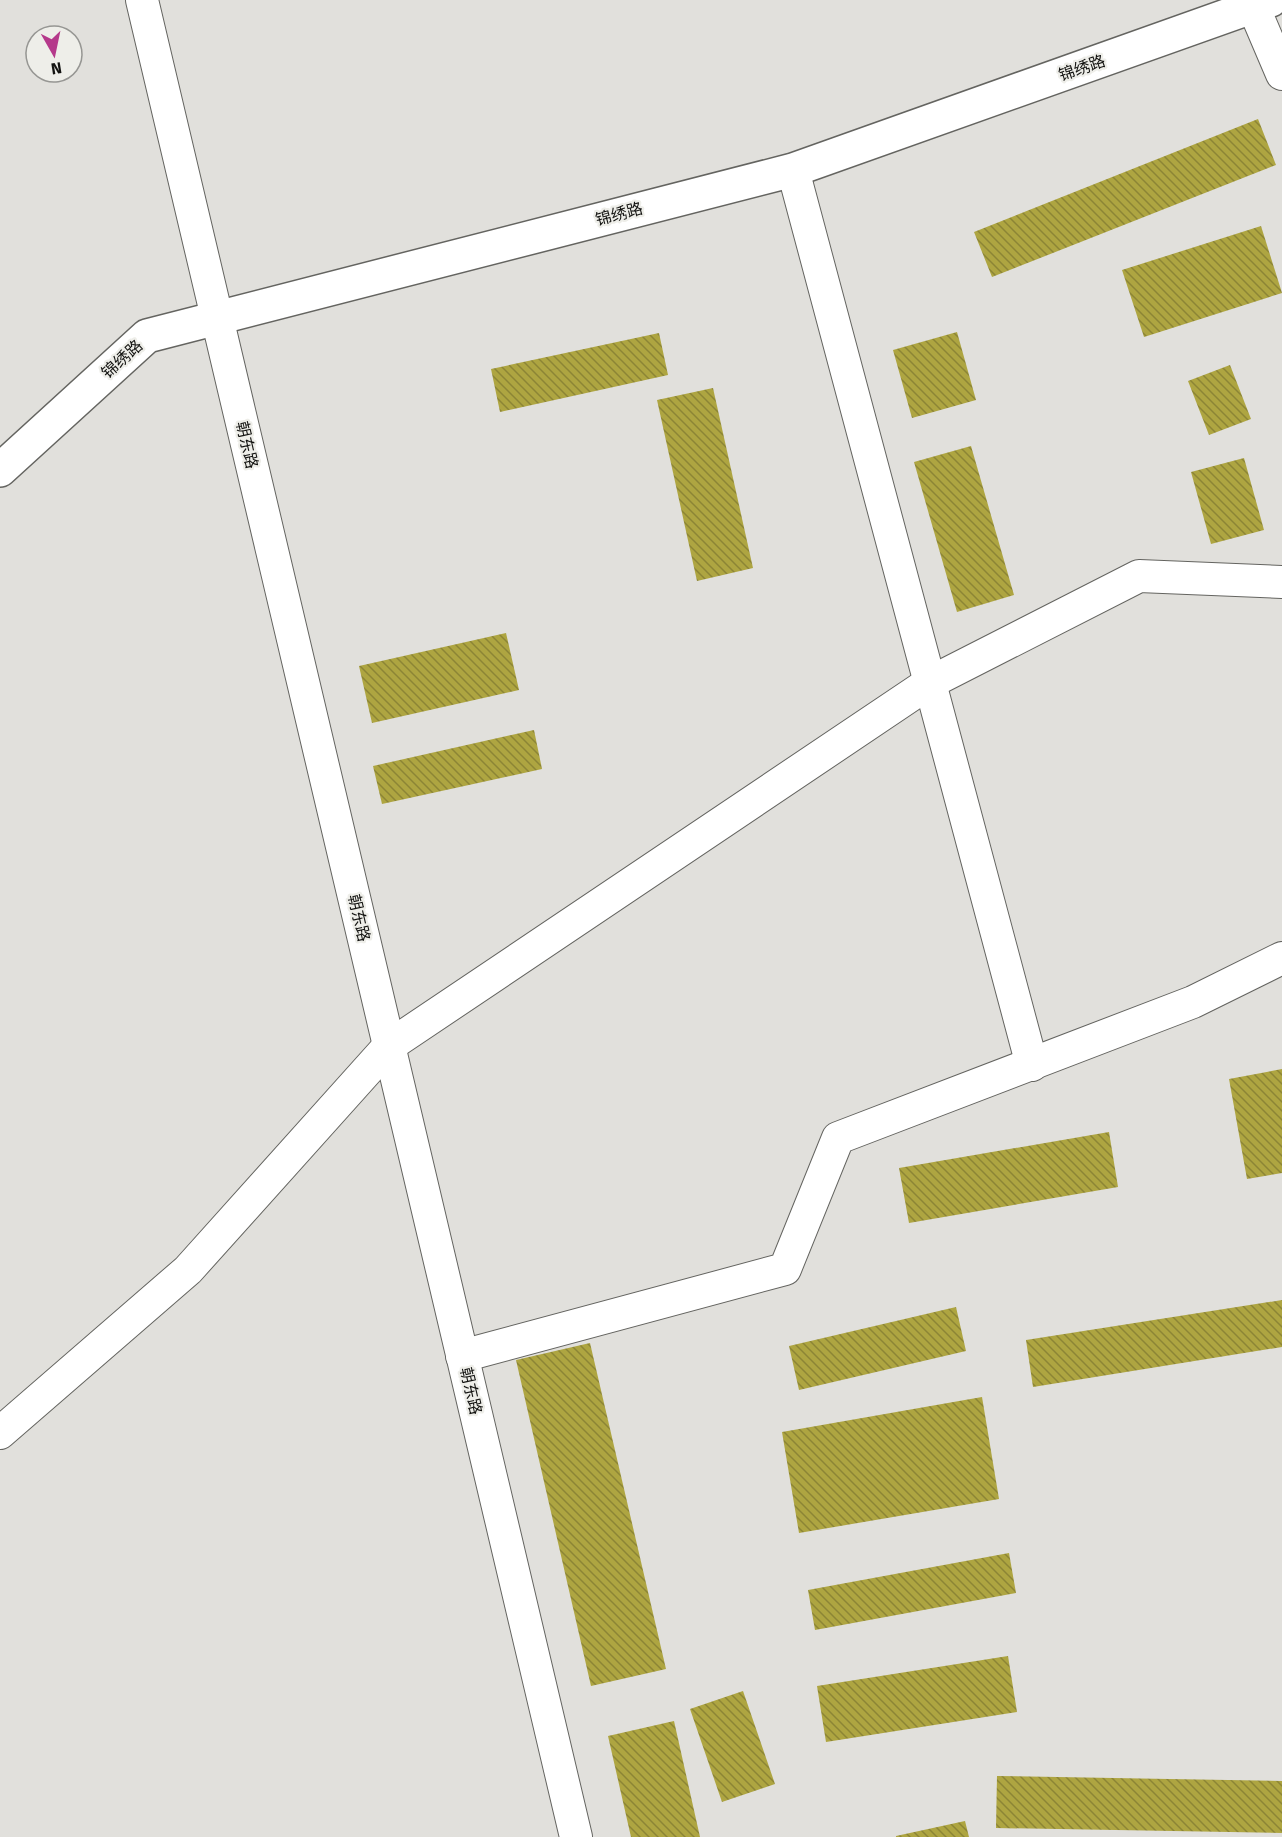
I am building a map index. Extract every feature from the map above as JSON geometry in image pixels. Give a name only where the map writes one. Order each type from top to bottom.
[{"type":"main road","name":"锦绣路","points":[[0,470],[147,336],[793,170],[1262,3]]},
{"type":"street","name":"朝东路","points":[[142,0],[576,1837]]},
{"type":"street","points":[[1262,3],[1282,74]]},
{"type":"street","points":[[793,170],[1032,1065]]},
{"type":"street","points":[[0,1433],[188,1270],[389,1046],[929,683],[1138,576],[1282,582]]},
{"type":"street","points":[[462,1356],[785,1269],[838,1138],[1193,1002],[1282,958]]},
{"type":"building","points":[[1258,119],[1276,165],[992,277],[974,232]]},
{"type":"building","points":[[1261,226],[1282,293],[1144,337],[1122,270]]},
{"type":"building","points":[[957,332],[976,400],[912,418],[893,350]]},
{"type":"building","points":[[659,333],[668,375],[500,412],[491,369]]},
{"type":"building","points":[[1230,365],[1251,419],[1209,435],[1188,381]]},
{"type":"building","points":[[713,388],[753,568],[697,581],[657,400]]},
{"type":"building","points":[[971,446],[1014,595],[957,612],[914,462]]},
{"type":"building","points":[[1244,458],[1264,530],[1211,544],[1191,472]]},
{"type":"building","points":[[506,633],[519,690],[372,723],[359,666]]},
{"type":"building","points":[[534,730],[542,769],[382,804],[373,766]]},
{"type":"building","points":[[1282,1069],[1282,1173],[1247,1179],[1229,1079]]},
{"type":"building","points":[[1109,1132],[1118,1187],[909,1223],[899,1168]]},
{"type":"building","points":[[1282,1300],[1282,1347],[1033,1387],[1026,1340]]},
{"type":"building","points":[[956,1307],[966,1351],[799,1390],[789,1346]]},
{"type":"building","points":[[590,1343],[666,1669],[591,1686],[516,1360]]},
{"type":"building","points":[[982,1397],[999,1499],[799,1533],[782,1432]]},
{"type":"building","points":[[1009,1553],[1016,1593],[815,1630],[808,1590]]},
{"type":"building","points":[[1008,1656],[1017,1712],[826,1742],[817,1686]]},
{"type":"building","points":[[743,1691],[775,1784],[722,1802],[690,1709]]},
{"type":"building","points":[[674,1721],[700,1837],[631,1837],[608,1736]]},
{"type":"building","points":[[997,1776],[1282,1781],[1282,1833],[996,1828]]},
{"type":"building","points":[[965,1821],[969,1837],[896,1837],[896,1836]]}]
